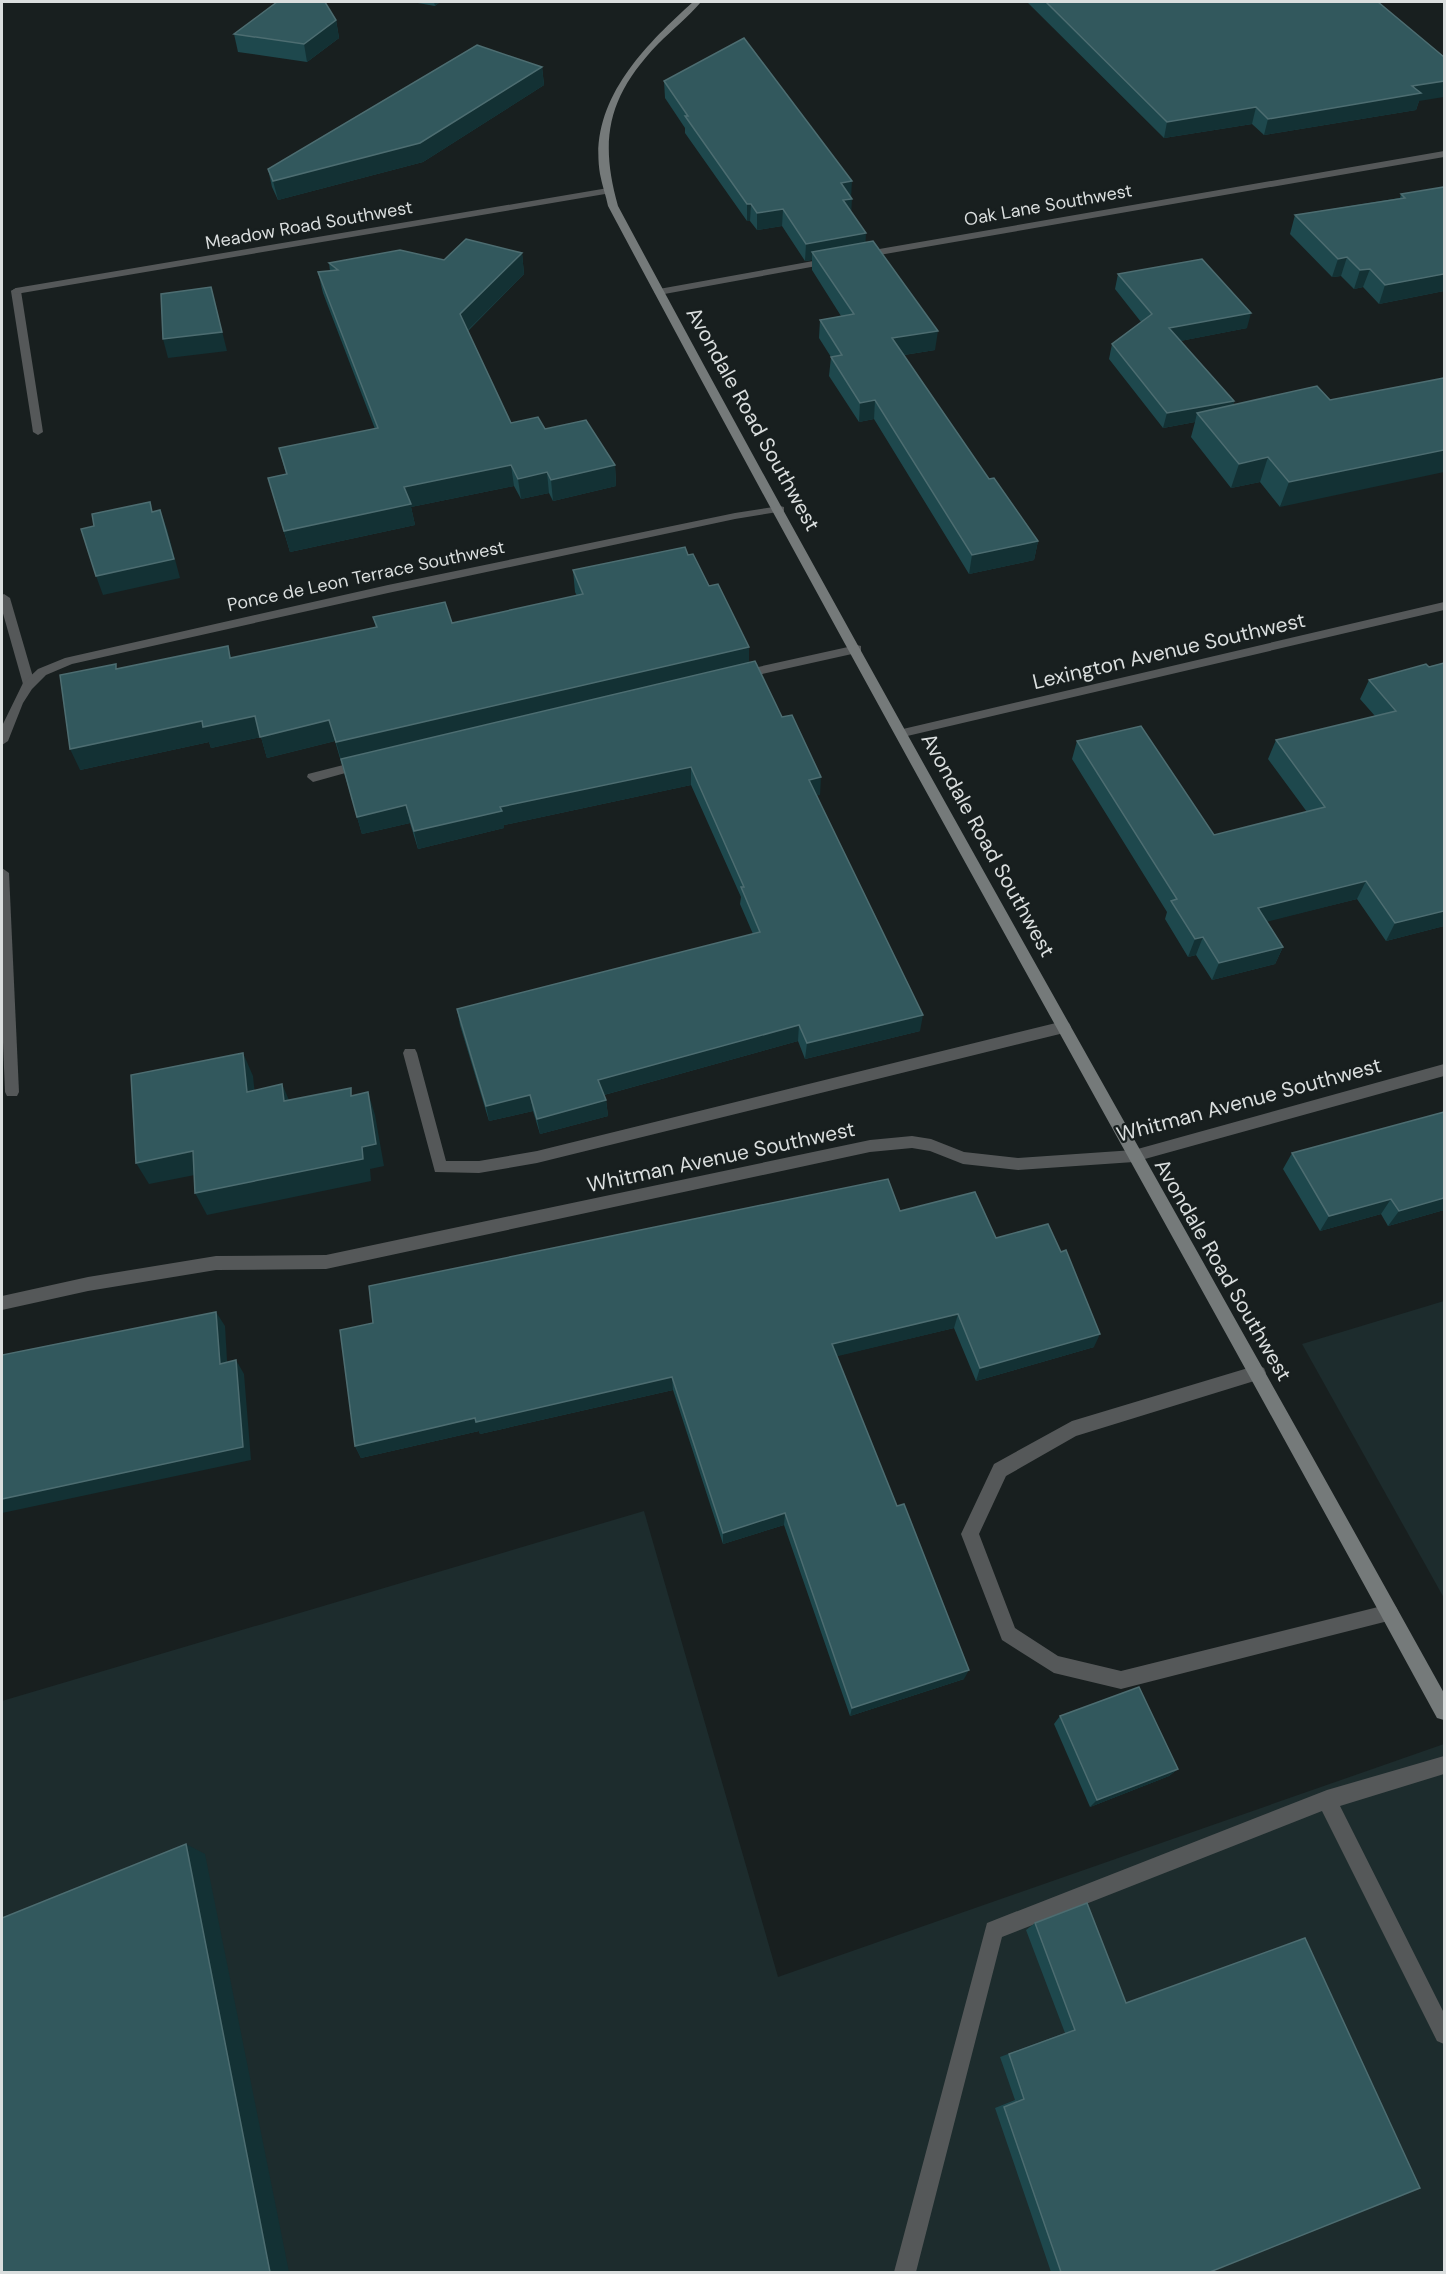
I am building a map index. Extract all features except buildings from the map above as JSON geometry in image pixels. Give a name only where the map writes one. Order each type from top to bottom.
[{"type":"street","name":"Avondale Road Southwest","points":[[697,2],[665,30],[645,53],[629,74],[609,110],[602,137],[603,163],[608,191],[659,292],[1134,1156],[1258,1372],[1444,1711]]},
{"type":"street","name":"Oak Lane Southwest","points":[[856,256],[1444,154]]},
{"type":"street","name":"Meadow Road Southwest","points":[[38,432],[16,291],[608,191]]},
{"type":"street","points":[[659,292],[844,258]]},
{"type":"street","name":"Ponce de Leon Terrace Southwest","points":[[2,741],[13,712],[29,684],[43,672],[69,661],[388,589],[735,516],[780,509]]},
{"type":"street","points":[[4,598],[29,684]]},
{"type":"street","name":"Lexington Avenue Southwest","points":[[903,733],[1444,606]]},
{"type":"street","points":[[722,679],[857,649]]},
{"type":"street","points":[[313,777],[381,760]]},
{"type":"street","points":[[2,873],[12,1092]]},
{"type":"street","points":[[410,1053],[440,1167],[478,1167],[537,1157],[1064,1028]]},
{"type":"street","name":"Whitman Avenue Southwest","points":[[2,1304],[88,1284],[216,1263],[326,1262],[870,1146],[912,1143],[931,1145],[963,1158],[1018,1164],[1134,1156],[1444,1070]]},
{"type":"street","points":[[1258,1372],[1072,1429],[1000,1470],[969,1534],[1008,1634],[1054,1664],[1121,1680],[1390,1613]]},
{"type":"street","points":[[905,2272],[994,1930],[1327,1800],[1444,1765]]},
{"type":"street","points":[[1327,1800],[1444,2034]]},
{"type":"shaded area","points":[[1444,1301],[1444,1598],[1302,1344]]},
{"type":"shaded area","points":[[644,1511],[778,1977],[1444,1744],[1444,2272],[2,2272],[2,1701]]}]
